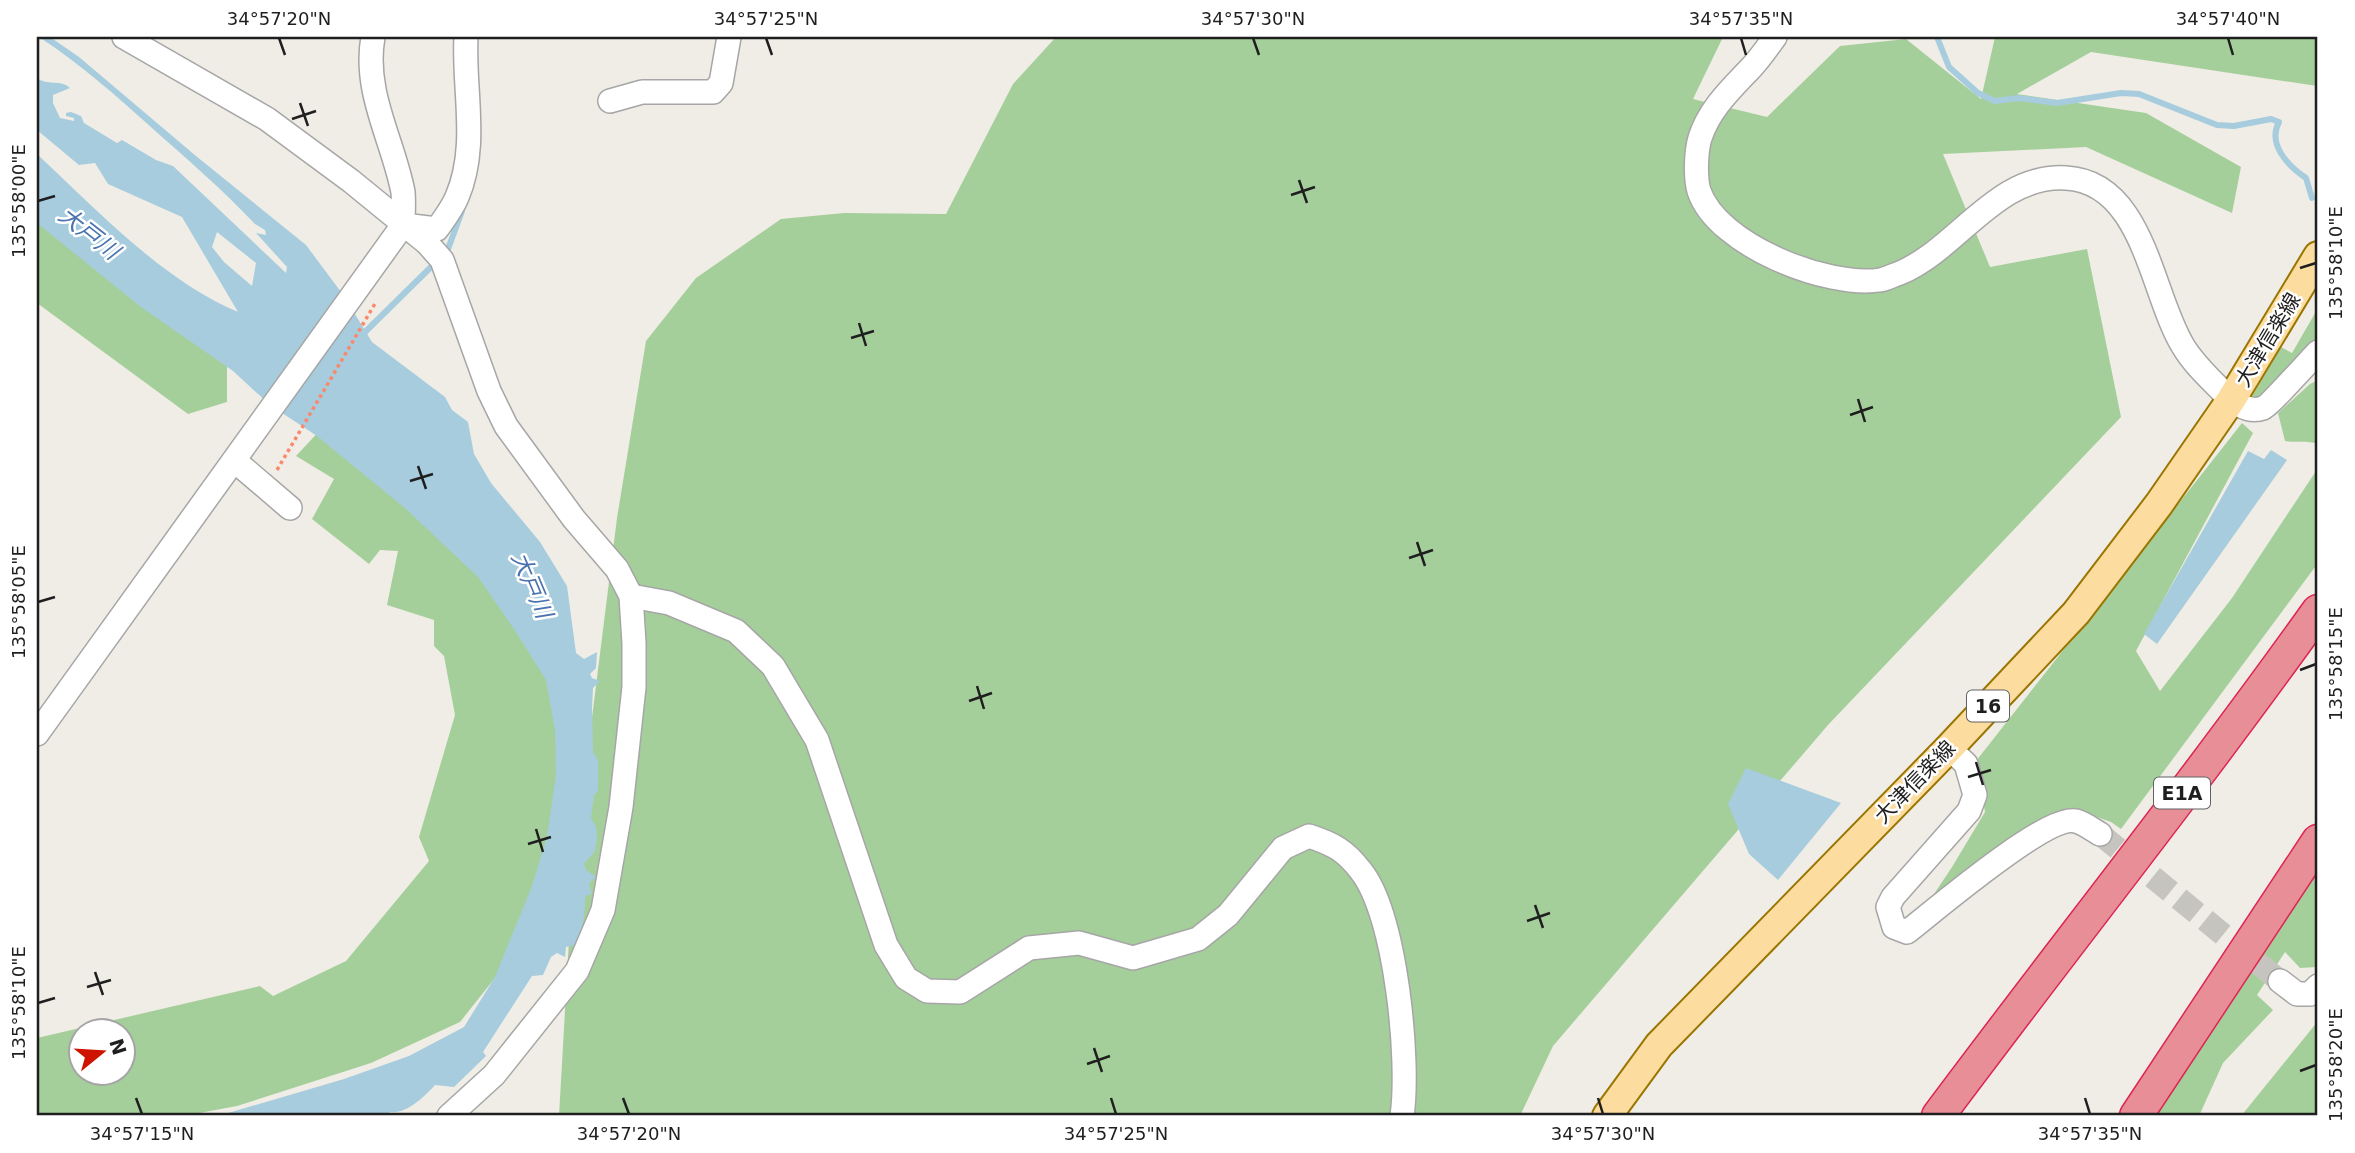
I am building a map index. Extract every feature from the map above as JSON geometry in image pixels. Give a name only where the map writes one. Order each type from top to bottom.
[{"type":"highway","name":"E1A","points":[[1938,1116],[2270,679],[2318,611]]},
{"type":"highway","points":[[2136,1116],[2318,841]]},
{"type":"main road","name":"大津信楽線","points":[[1607,1116],[1659,1045],[1949,748],[2076,613],[2159,504],[2231,400],[2318,256]]},
{"type":"street","points":[[124,37],[267,119],[351,181],[427,243],[442,260],[489,391],[506,426],[574,519],[617,569],[631,596],[634,687],[621,807],[603,910],[578,971],[494,1074],[449,1116]]},
{"type":"street","points":[[37,734],[404,225],[403,195],[372,82],[373,37]]},
{"type":"street","points":[[404,225],[437,229],[457,197],[465,172],[468,139],[466,37]]},
{"type":"street","points":[[610,101],[642,92],[713,92],[720,83],[729,37]]},
{"type":"street","points":[[1775,37],[1751,68],[1720,99],[1699,140],[1699,190],[1711,210],[1728,229],[1757,249],[1823,276],[1854,281],[1882,280],[1933,255],[2003,196],[2024,184],[2067,178],[2090,183],[2113,198],[2135,227],[2183,346],[2231,400],[2251,410],[2265,408],[2318,352]]},
{"type":"street","points":[[235,461],[290,508]]},
{"type":"street","points":[[631,596],[670,603],[736,631],[773,666],[817,740],[886,946],[906,978],[927,991],[960,992],[1029,948],[1079,943],[1133,958],[1198,939],[1228,915],[1283,848],[1309,836],[1335,845],[1362,872],[1373,894],[1384,928],[1402,1025],[1402,1116]]},
{"type":"street","points":[[1949,748],[1966,764],[1975,795],[1969,811],[1893,897],[1888,907],[1894,927],[1908,932],[2005,856],[2058,823],[2075,821],[2100,834]]},
{"type":"street","points":[[2280,981],[2297,994],[2310,994],[2318,986]]},
{"type":"path","points":[[289,450],[373,307]]},
{"type":"green space","points":[[1056,37],[1723,37],[1693,99],[1767,117],[1840,46],[1906,39],[1981,99],[1995,37],[2318,37],[2318,83],[2317,86],[2091,52],[2017,94],[2146,113],[2241,167],[2232,213],[2086,147],[1943,154],[1990,267],[2087,249],[2121,417],[1828,725],[1553,1046],[1520,1116],[559,1116],[573,869],[617,518],[646,341],[696,278],[781,219],[844,213],[946,214],[1013,84]]},
{"type":"green space","points":[[37,205],[227,348],[227,402],[188,414],[37,303]]},
{"type":"green space","points":[[2318,308],[2318,341],[2258,402],[2251,398],[2281,347],[2292,353]]},
{"type":"green space","points":[[2318,380],[2318,444],[2285,441],[2278,413]]},
{"type":"green space","points":[[2242,423],[2253,433],[2136,651],[2160,691],[2232,598],[2318,468],[2318,563],[2121,829],[2111,822],[2080,811],[1922,912],[1985,812],[1976,761]]},
{"type":"green space","points":[[323,427],[423,504],[554,669],[565,776],[526,939],[460,1022],[371,1063],[237,1106],[183,1116],[37,1116],[37,1038],[66,1031],[66,1086],[136,1086],[136,1016],[131,1016],[260,986],[273,996],[346,961],[429,861],[419,837],[455,715],[444,656],[434,646],[434,620],[387,605],[398,551],[380,550],[369,564],[312,519],[334,479],[296,456]]},
{"type":"green space","points":[[2318,860],[2317,967],[2300,968],[2285,952],[2257,995],[2273,1010],[2223,1063],[2199,1116],[2156,1116],[2230,994]]},
{"type":"green space","points":[[2318,1021],[2318,1116],[2241,1116]]},
{"type":"water","name":"大戸川","points":[[39,37],[50,37],[79,57],[306,245],[344,296],[372,342],[445,397],[452,410],[468,422],[474,454],[491,483],[540,542],[567,586],[576,653],[584,659],[597,652],[596,668],[590,674],[592,678],[600,681],[593,688],[592,708],[593,752],[598,760],[598,791],[594,795],[591,818],[597,837],[595,851],[584,864],[586,870],[596,877],[589,883],[592,895],[588,894],[585,898],[578,939],[575,945],[566,947],[565,957],[557,953],[551,957],[543,975],[532,976],[483,1052],[486,1056],[454,1087],[435,1085],[409,1108],[390,1112],[385,1116],[218,1116],[344,1079],[409,1056],[464,1027],[495,977],[532,886],[547,837],[556,775],[555,730],[546,680],[478,577],[406,509],[317,436],[270,405],[233,371],[141,307],[37,223],[37,154],[157,263],[183,282],[238,312],[182,217],[108,184],[95,163],[79,165],[37,130],[37,78],[70,88],[53,95],[53,103],[60,118],[74,121],[74,118],[66,116],[66,113],[71,112],[81,116],[84,123],[117,143],[122,140],[156,160],[173,166],[286,273],[287,267],[256,233],[266,235],[265,230],[255,224],[205,175],[111,92]],"holes":[[[217,232],[256,263],[252,286],[224,262],[212,247]]]},
{"type":"water","points":[[2271,450],[2287,460],[2157,644],[2144,634],[2248,451],[2264,459]]},
{"type":"water","points":[[1746,768],[1841,803],[1778,880],[1749,854],[1728,804]]},
{"type":"waterway","points":[[1937,37],[1949,67],[1978,93],[1995,101],[2019,98],[2057,103],[2121,93],[2139,94],[2217,125],[2234,126],[2271,119],[2279,122],[2276,138],[2281,154],[2306,178],[2312,198]]},
{"type":"waterway","points":[[448,249],[462,211]]},
{"type":"waterway","points":[[361,336],[431,267]]},
{"type":"tunnel","points":[[2100,834],[2280,981]]}]
